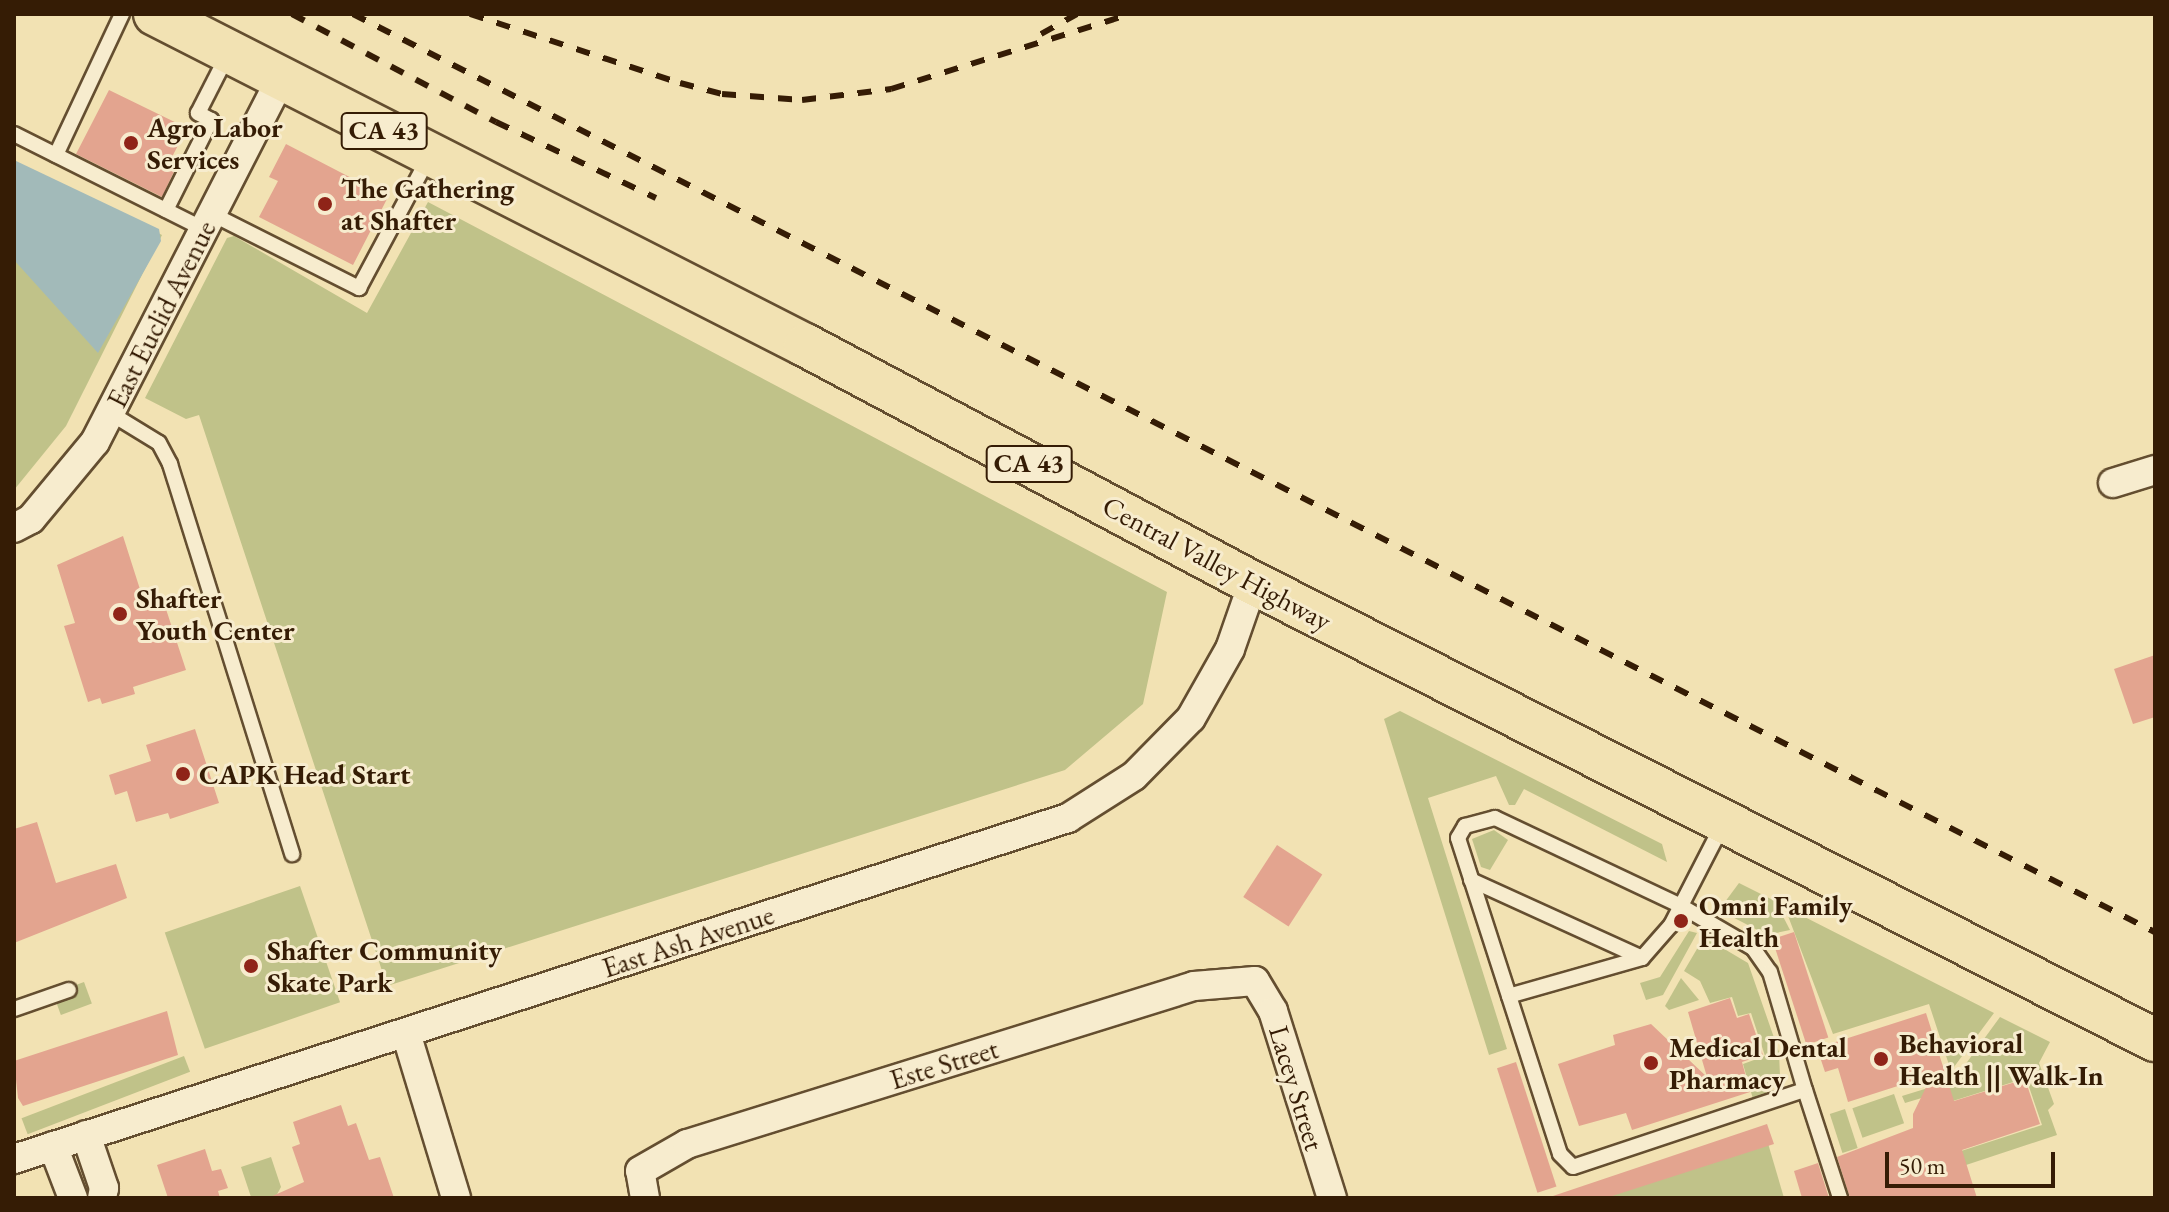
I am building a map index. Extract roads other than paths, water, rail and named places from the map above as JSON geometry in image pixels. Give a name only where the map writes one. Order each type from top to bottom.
[{"type":"main road","name":"Central Valley Highway","points":[[155,14],[805,345],[1253,583],[2155,1040]]},
{"type":"street","name":"East Euclid Avenue","points":[[14,528],[31,519],[95,442],[281,78]]},
{"type":"street","points":[[2113,483],[2155,470]]},
{"type":"street","name":"East Ash Avenue","points":[[14,1159],[1068,818],[1134,776],[1191,718],[1230,649],[1253,583]]},
{"type":"street","name":"Este Street","points":[[643,1184],[687,1144],[1194,986],[1255,981]]},
{"type":"street","name":"Lacey Street","points":[[1255,981],[1273,1011],[1332,1198]]},
{"type":"street","points":[[406,1033],[456,1198]]},
{"type":"street","points":[[86,1135],[104,1188],[102,1198]]},
{"type":"street","points":[[53,1146],[73,1198]]},
{"type":"lane","points":[[56,155],[122,14]]},
{"type":"lane","points":[[166,210],[211,120],[198,113],[229,52]]},
{"type":"lane","points":[[14,134],[166,210],[208,221],[359,288],[431,154]]},
{"type":"lane","points":[[110,413],[159,443],[170,464],[292,854]]},
{"type":"lane","points":[[1805,1090],[1573,1167],[1560,1154],[1458,838],[1462,830],[1473,823],[1505,819],[1681,906],[1753,948],[1764,960],[1840,1198]]},
{"type":"lane","points":[[1509,996],[1642,958],[1681,906],[1724,823]]},
{"type":"lane","points":[[1471,880],[1642,958]]},
{"type":"lane","points":[[14,1009],[69,990]]},
{"type":"water","points":[[14,160],[159,229],[161,241],[98,353],[14,260]]},
{"type":"railway","points":[[292,14],[496,122],[656,198]]},
{"type":"railway","points":[[353,14],[2155,932]]},
{"type":"railway","points":[[470,14],[722,94],[802,100],[891,89],[1130,14]]},
{"type":"railway","points":[[1041,34],[1077,14]]},
{"type":"place","name":"Agro Labor Services","points":[[131,143]]},
{"type":"place","name":"The Gathering at Shafter","points":[[325,204]]},
{"type":"place","name":"Shafter Youth Center","points":[[120,614]]},
{"type":"place","name":"CAPK Head Start","points":[[183,774]]},
{"type":"place","name":"Omni Family Health","points":[[1681,921]]},
{"type":"place","name":"Shafter Community Skate Park","points":[[251,966]]},
{"type":"place","name":"Behavioral Health || Walk-In","points":[[1881,1059]]},
{"type":"place","name":"Medical Dental Pharmacy","points":[[1651,1063]]}]
